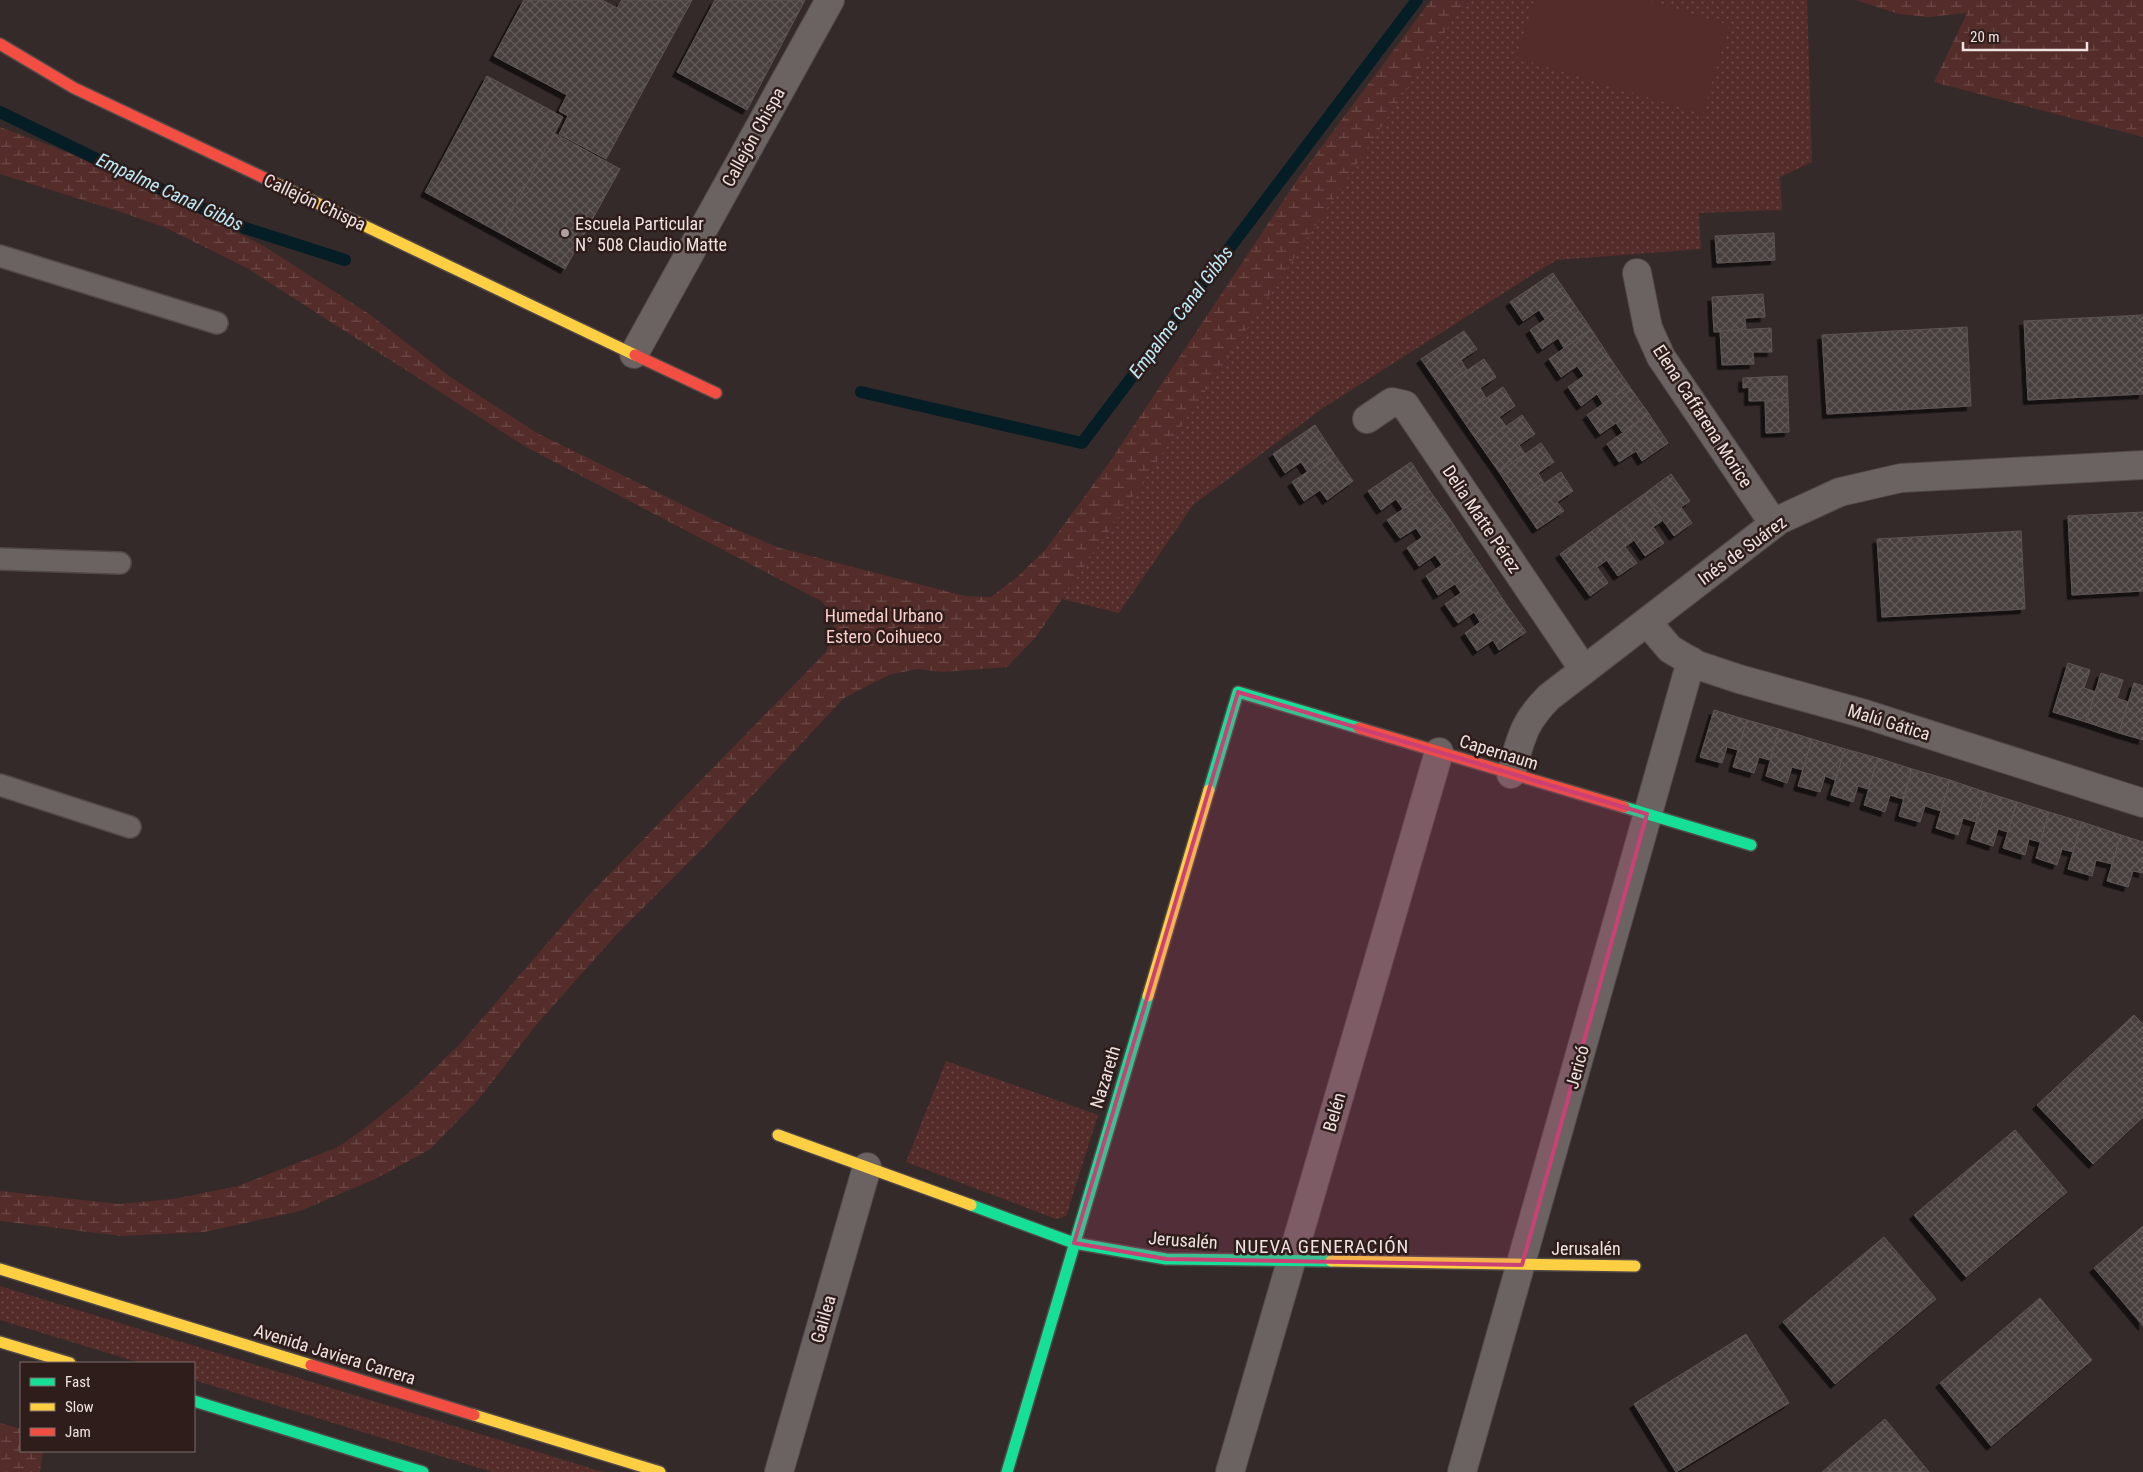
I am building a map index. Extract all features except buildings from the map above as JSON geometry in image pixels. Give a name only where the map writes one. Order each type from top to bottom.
[{"type":"street","name":"Callejón Chispa","points":[[634,354],[830,0]]},
{"type":"street","name":"Callejón Chispa","points":[[0,44],[74,88],[716,393]]},
{"type":"street","name":"Elena Caffarena Morice","points":[[1637,273],[1648,328],[1661,357],[1774,524]]},
{"type":"street","name":"Delia Matte Pérez","points":[[1367,419],[1392,402],[1405,405],[1584,670]]},
{"type":"street","name":"Inés de Suárez","points":[[1511,774],[1525,726],[1535,711],[1549,697],[1779,520],[1840,492],[1900,478],[2143,465]]},
{"type":"street","name":"Malú Gática","points":[[1646,622],[1670,649],[1691,661],[1739,678],[1865,714],[2143,803]]},
{"type":"street","name":"Jericó","points":[[1462,1472],[1691,661]]},
{"type":"street","name":"Capernaum","points":[[1238,692],[1751,845]]},
{"type":"street","name":"Nazareth","points":[[1007,1472],[1238,692]]},
{"type":"street","name":"Belén","points":[[1230,1472],[1439,752]]},
{"type":"street","name":"Jerusalén","points":[[778,1136],[1074,1243],[1166,1259],[1635,1266]]},
{"type":"street","name":"Galilea","points":[[779,1472],[867,1167]]},
{"type":"street","name":"Avenida Javiera Carrera","points":[[0,1269],[660,1472]]},
{"type":"street","points":[[0,1342],[67,1362]]},
{"type":"street","points":[[195,1401],[423,1472]]},
{"type":"lane","points":[[0,256],[217,323]]},
{"type":"lane","points":[[0,559],[120,563]]},
{"type":"lane","points":[[0,785],[130,827]]},
{"type":"highlighted area","points":[[1238,692],[1647,814],[1522,1265],[1166,1259],[1074,1243]]},
{"type":"green space","name":"Humedal Urbano Estero Coihueco","points":[[1431,0],[1466,0],[1206,390],[1036,637],[1007,667],[943,672],[917,669],[889,675],[844,698],[709,842],[618,933],[537,1024],[478,1100],[429,1150],[375,1179],[300,1211],[204,1232],[121,1236],[0,1221],[0,1191],[119,1204],[173,1199],[238,1186],[338,1147],[365,1128],[412,1090],[461,1043],[588,896],[826,652],[833,635],[834,616],[821,601],[526,447],[245,267],[166,228],[0,174],[0,127],[112,169],[264,246],[369,314],[452,378],[537,433],[716,521],[780,548],[965,596],[991,597],[1016,578],[1046,549],[1109,463],[1299,177]]},
{"type":"green space","points":[[1466,0],[1807,0],[1812,162],[1780,177],[1782,210],[1699,213],[1701,249],[1557,260],[1323,408],[1193,505],[1119,613],[1062,599]]},
{"type":"green space","points":[[1534,0],[1646,0],[1729,25],[1703,114],[1517,58]]},
{"type":"green space","points":[[1855,0],[2143,0],[2143,137],[1934,82],[1967,13],[1928,17],[1899,14]]},
{"type":"green space","points":[[946,1061],[1098,1115],[1066,1216],[1056,1219],[906,1162]]},
{"type":"green space","points":[[0,1286],[603,1472],[492,1472],[195,1380],[195,1362],[137,1362],[0,1320]]},
{"type":"green space","points":[[0,1423],[20,1429],[20,1452],[43,1452],[40,1472],[0,1472]]},
{"type":"waterway","name":"Empalme Canal Gibbs","points":[[861,392],[1082,443],[1417,0]]},
{"type":"waterway","name":"Empalme Canal Gibbs","points":[[0,112],[245,228],[345,260]]},
{"type":"traffic: fast","points":[[1209,790],[1238,692],[1359,728]]},
{"type":"traffic: fast","points":[[1624,807],[1751,845]]},
{"type":"traffic: fast","points":[[1007,1472],[1148,996]]},
{"type":"traffic: fast","points":[[971,1205],[1074,1243],[1166,1259],[1331,1261]]},
{"type":"traffic: fast","points":[[195,1401],[423,1472]]},
{"type":"traffic: slow","points":[[275,183],[635,355]]},
{"type":"traffic: slow","points":[[1148,996],[1209,790]]},
{"type":"traffic: slow","points":[[778,1135],[971,1205]]},
{"type":"traffic: slow","points":[[1331,1261],[1635,1266]]},
{"type":"traffic: slow","points":[[0,1269],[311,1365]]},
{"type":"traffic: slow","points":[[0,1342],[67,1362]]},
{"type":"traffic: slow","points":[[474,1415],[660,1472]]},
{"type":"traffic: jam","points":[[0,44],[74,88],[275,183]]},
{"type":"traffic: jam","points":[[635,355],[716,393]]},
{"type":"traffic: jam","points":[[1359,728],[1624,807]]},
{"type":"traffic: jam","points":[[311,1365],[474,1415]]},
{"type":"place","name":"Escuela Particular N° 508 Claudio Matte","points":[[565,233]]},
{"type":"district","name":"NUEVA GENERACIÓN","points":[[1322,1246]]}]
